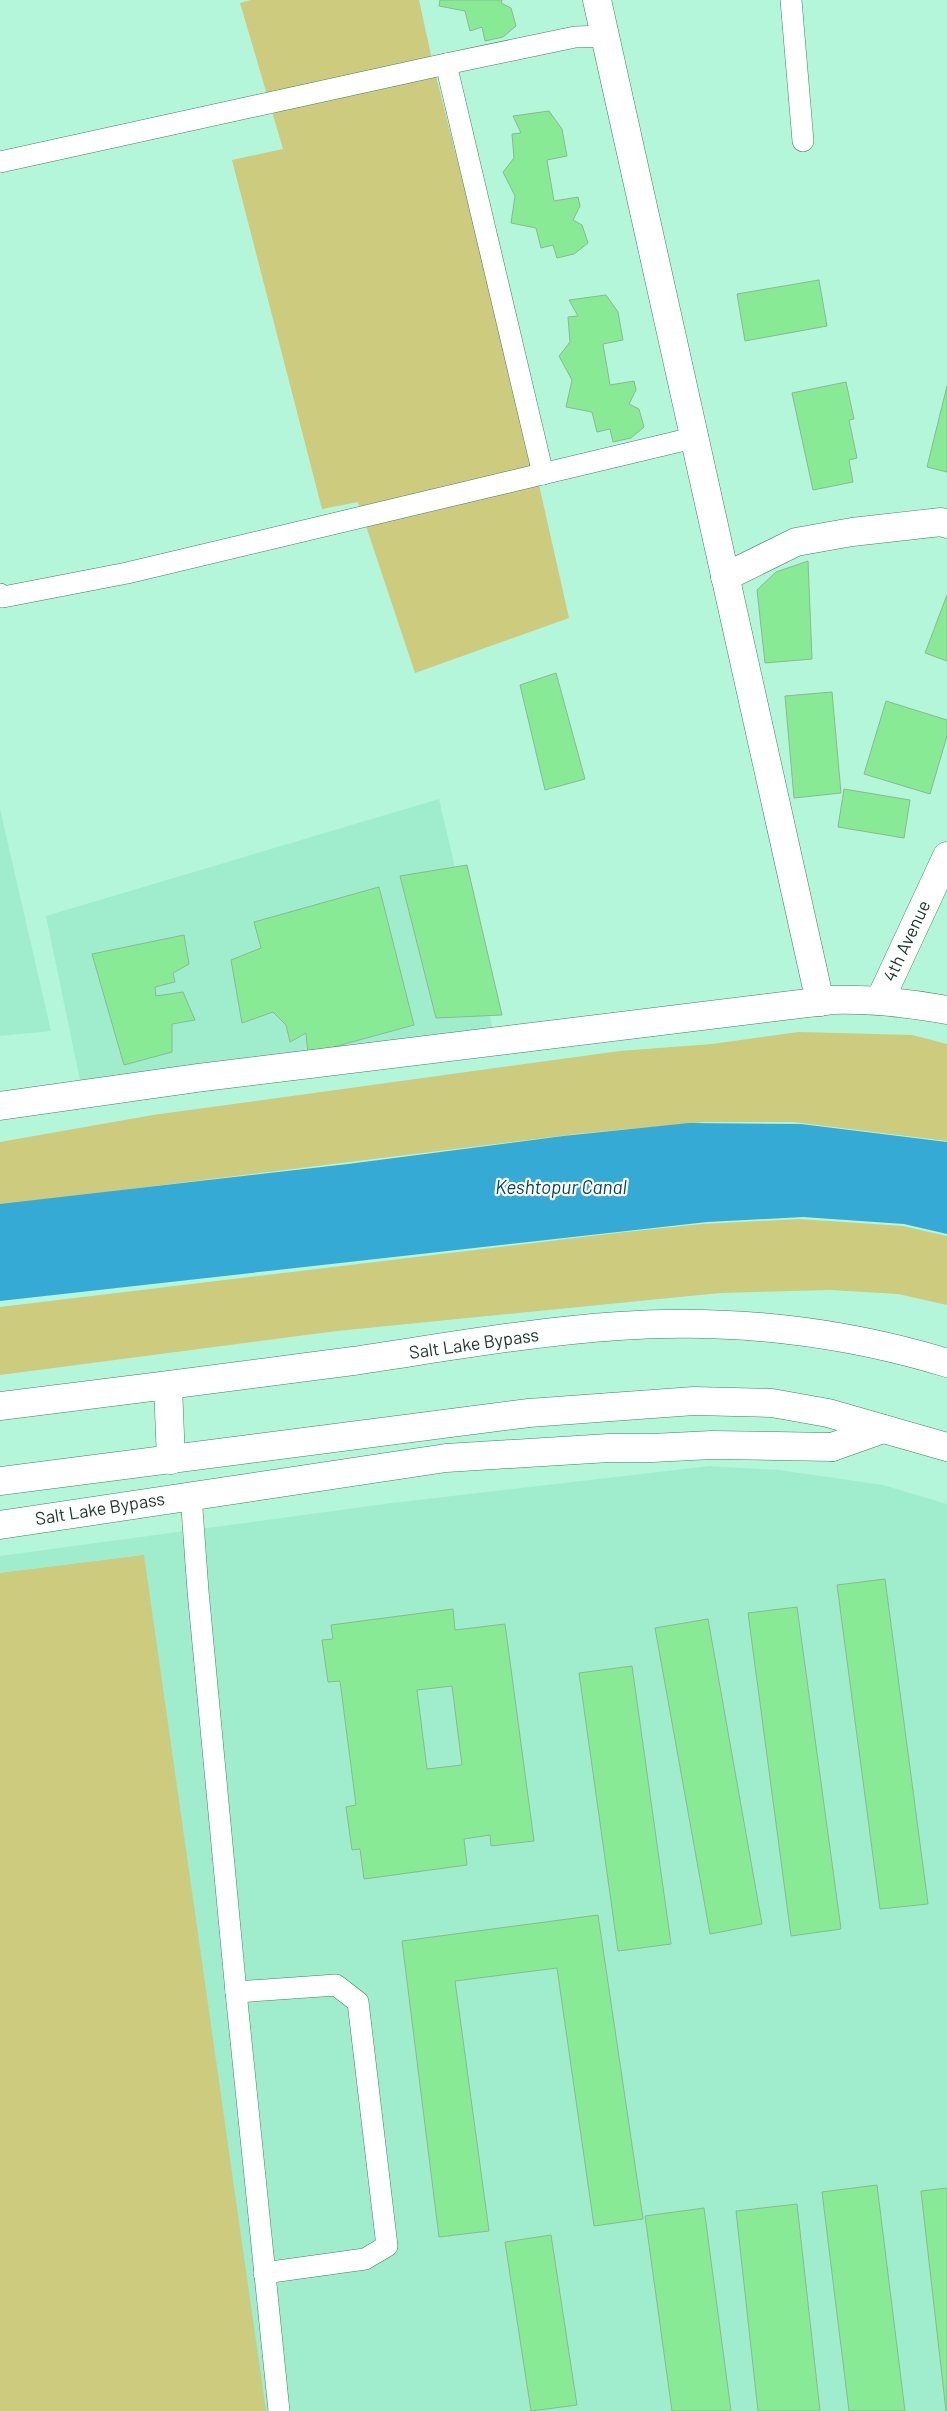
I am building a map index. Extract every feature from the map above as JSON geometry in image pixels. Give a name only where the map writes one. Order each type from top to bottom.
[{"type":"main road","points":[[597,0],[820,1002]]},
{"type":"main road","points":[[725,578],[796,542],[852,532],[941,522],[947,524]]},
{"type":"main road","name":"4th Avenue","points":[[880,1000],[947,856]]},
{"type":"main road","points":[[0,1106],[197,1078],[820,1002],[880,1000],[947,1010]]},
{"type":"main road","name":"Salt Lake Bypass","points":[[0,1406],[168,1386],[513,1338],[619,1326],[740,1326],[786,1330],[897,1348],[947,1363]]},
{"type":"main road","points":[[168,1386],[172,1460]]},
{"type":"main road","points":[[0,1480],[172,1460],[529,1413],[694,1401],[772,1404],[828,1413],[947,1447]]},
{"type":"main road","name":"Salt Lake Bypass","points":[[0,1525],[446,1458],[609,1448],[712,1445],[832,1447],[883,1429]]},
{"type":"main road","points":[[200,1494],[278,1446]]},
{"type":"lane","points":[[791,0],[804,141]]},
{"type":"lane","points":[[0,162],[446,64],[576,38],[606,36]]},
{"type":"lane","points":[[446,64],[543,474]]},
{"type":"lane","points":[[0,594],[3,597],[127,573],[693,438]]},
{"type":"lane","points":[[200,1494],[198,1591],[236,1992],[279,2411]]},
{"type":"lane","points":[[236,1992],[336,1986],[358,2002],[387,2246],[365,2259],[264,2273]]},
{"type":"shaded area","points":[[251,0],[419,0],[433,64],[537,476],[569,618],[415,673],[358,502],[322,509],[232,160],[283,149],[240,3]]},
{"type":"shaded area","points":[[439,799],[493,1030],[81,1085],[46,916]]},
{"type":"shaded area","points":[[0,809],[51,1031],[0,1036]]},
{"type":"shaded area","points":[[799,1032],[912,1035],[947,1044],[947,1141],[793,1122],[705,1122],[576,1134],[0,1205],[0,1142],[153,1115],[620,1051],[712,1044]]},
{"type":"shaded area","points":[[799,1219],[903,1226],[947,1236],[947,1305],[898,1294],[831,1290],[720,1293],[337,1331],[0,1375],[0,1307],[625,1232],[702,1224]]},
{"type":"shaded area","points":[[710,1466],[779,1470],[883,1485],[947,1504],[947,2411],[0,2411],[0,1556],[392,1503]]},
{"type":"shaded area","points":[[144,1555],[266,2411],[0,2411],[0,1573]]},
{"type":"water","name":"Keshtopur Canal","points":[[689,1123],[801,1124],[947,1142],[947,1234],[904,1224],[803,1217],[707,1222],[0,1301],[0,1204],[348,1164],[563,1136]]},
{"type":"building","points":[[440,0],[502,0],[501,3],[511,8],[516,26],[503,37],[485,41],[482,27],[470,31],[465,11],[439,6]]},
{"type":"building","points":[[549,111],[562,129],[567,156],[547,160],[554,201],[578,197],[580,206],[573,220],[582,225],[588,243],[574,254],[557,258],[553,245],[541,248],[536,228],[511,223],[515,196],[503,172],[514,158],[512,134],[521,133],[513,116]]},
{"type":"building","points":[[819,280],[827,326],[745,341],[737,294]]},
{"type":"building","points":[[606,295],[618,312],[623,340],[603,344],[610,385],[634,381],[636,390],[629,404],[639,409],[644,427],[631,438],[613,442],[610,429],[597,432],[592,412],[566,407],[572,380],[559,356],[570,342],[568,317],[578,316],[569,300]]},
{"type":"building","points":[[846,382],[854,419],[849,420],[857,458],[849,460],[853,482],[813,490],[792,393]]},
{"type":"building","points":[[947,386],[947,472],[927,467]]},
{"type":"building","points":[[808,561],[812,659],[765,663],[757,590],[776,572]]},
{"type":"building","points":[[947,595],[947,661],[925,653]]},
{"type":"building","points":[[556,673],[585,779],[545,790],[520,685]]},
{"type":"building","points":[[832,692],[841,793],[794,798],[785,696]]},
{"type":"building","points":[[886,701],[947,720],[947,736],[930,794],[864,774]]},
{"type":"building","points":[[844,789],[910,800],[904,838],[838,827]]},
{"type":"building","points":[[467,865],[502,1015],[436,1018],[400,876]]},
{"type":"building","points":[[379,887],[414,1025],[308,1054],[306,1033],[290,1042],[286,1025],[273,1012],[242,1023],[231,960],[261,948],[254,922]]},
{"type":"building","points":[[184,935],[189,964],[173,973],[175,982],[155,987],[156,996],[183,992],[195,1020],[172,1024],[172,1052],[124,1065],[92,954]]},
{"type":"building","points":[[885,1579],[928,1904],[880,1909],[837,1585]]},
{"type":"building","points":[[797,1607],[841,1929],[791,1936],[748,1613]]},
{"type":"building","points":[[453,1609],[455,1630],[505,1624],[534,1841],[491,1846],[490,1835],[464,1839],[467,1865],[364,1879],[360,1849],[352,1850],[346,1807],[356,1805],[340,1681],[328,1682],[322,1640],[333,1639],[331,1625]],"holes":[[[452,1686],[462,1765],[427,1769],[417,1690]]]},
{"type":"building","points":[[708,1619],[762,1924],[710,1934],[655,1628]]},
{"type":"building","points":[[632,1666],[671,1944],[618,1951],[579,1673]]},
{"type":"building","points":[[598,1915],[643,2219],[594,2226],[557,1968],[455,1981],[489,2231],[439,2237],[402,1941]]},
{"type":"building","points":[[877,2185],[905,2411],[849,2411],[822,2192]]},
{"type":"building","points":[[947,2188],[947,2411],[946,2411],[921,2191]]},
{"type":"building","points":[[797,2204],[820,2411],[758,2411],[736,2211]]},
{"type":"building","points":[[704,2208],[731,2411],[672,2411],[645,2216]]},
{"type":"building","points":[[551,2235],[577,2405],[531,2411],[505,2242]]}]
